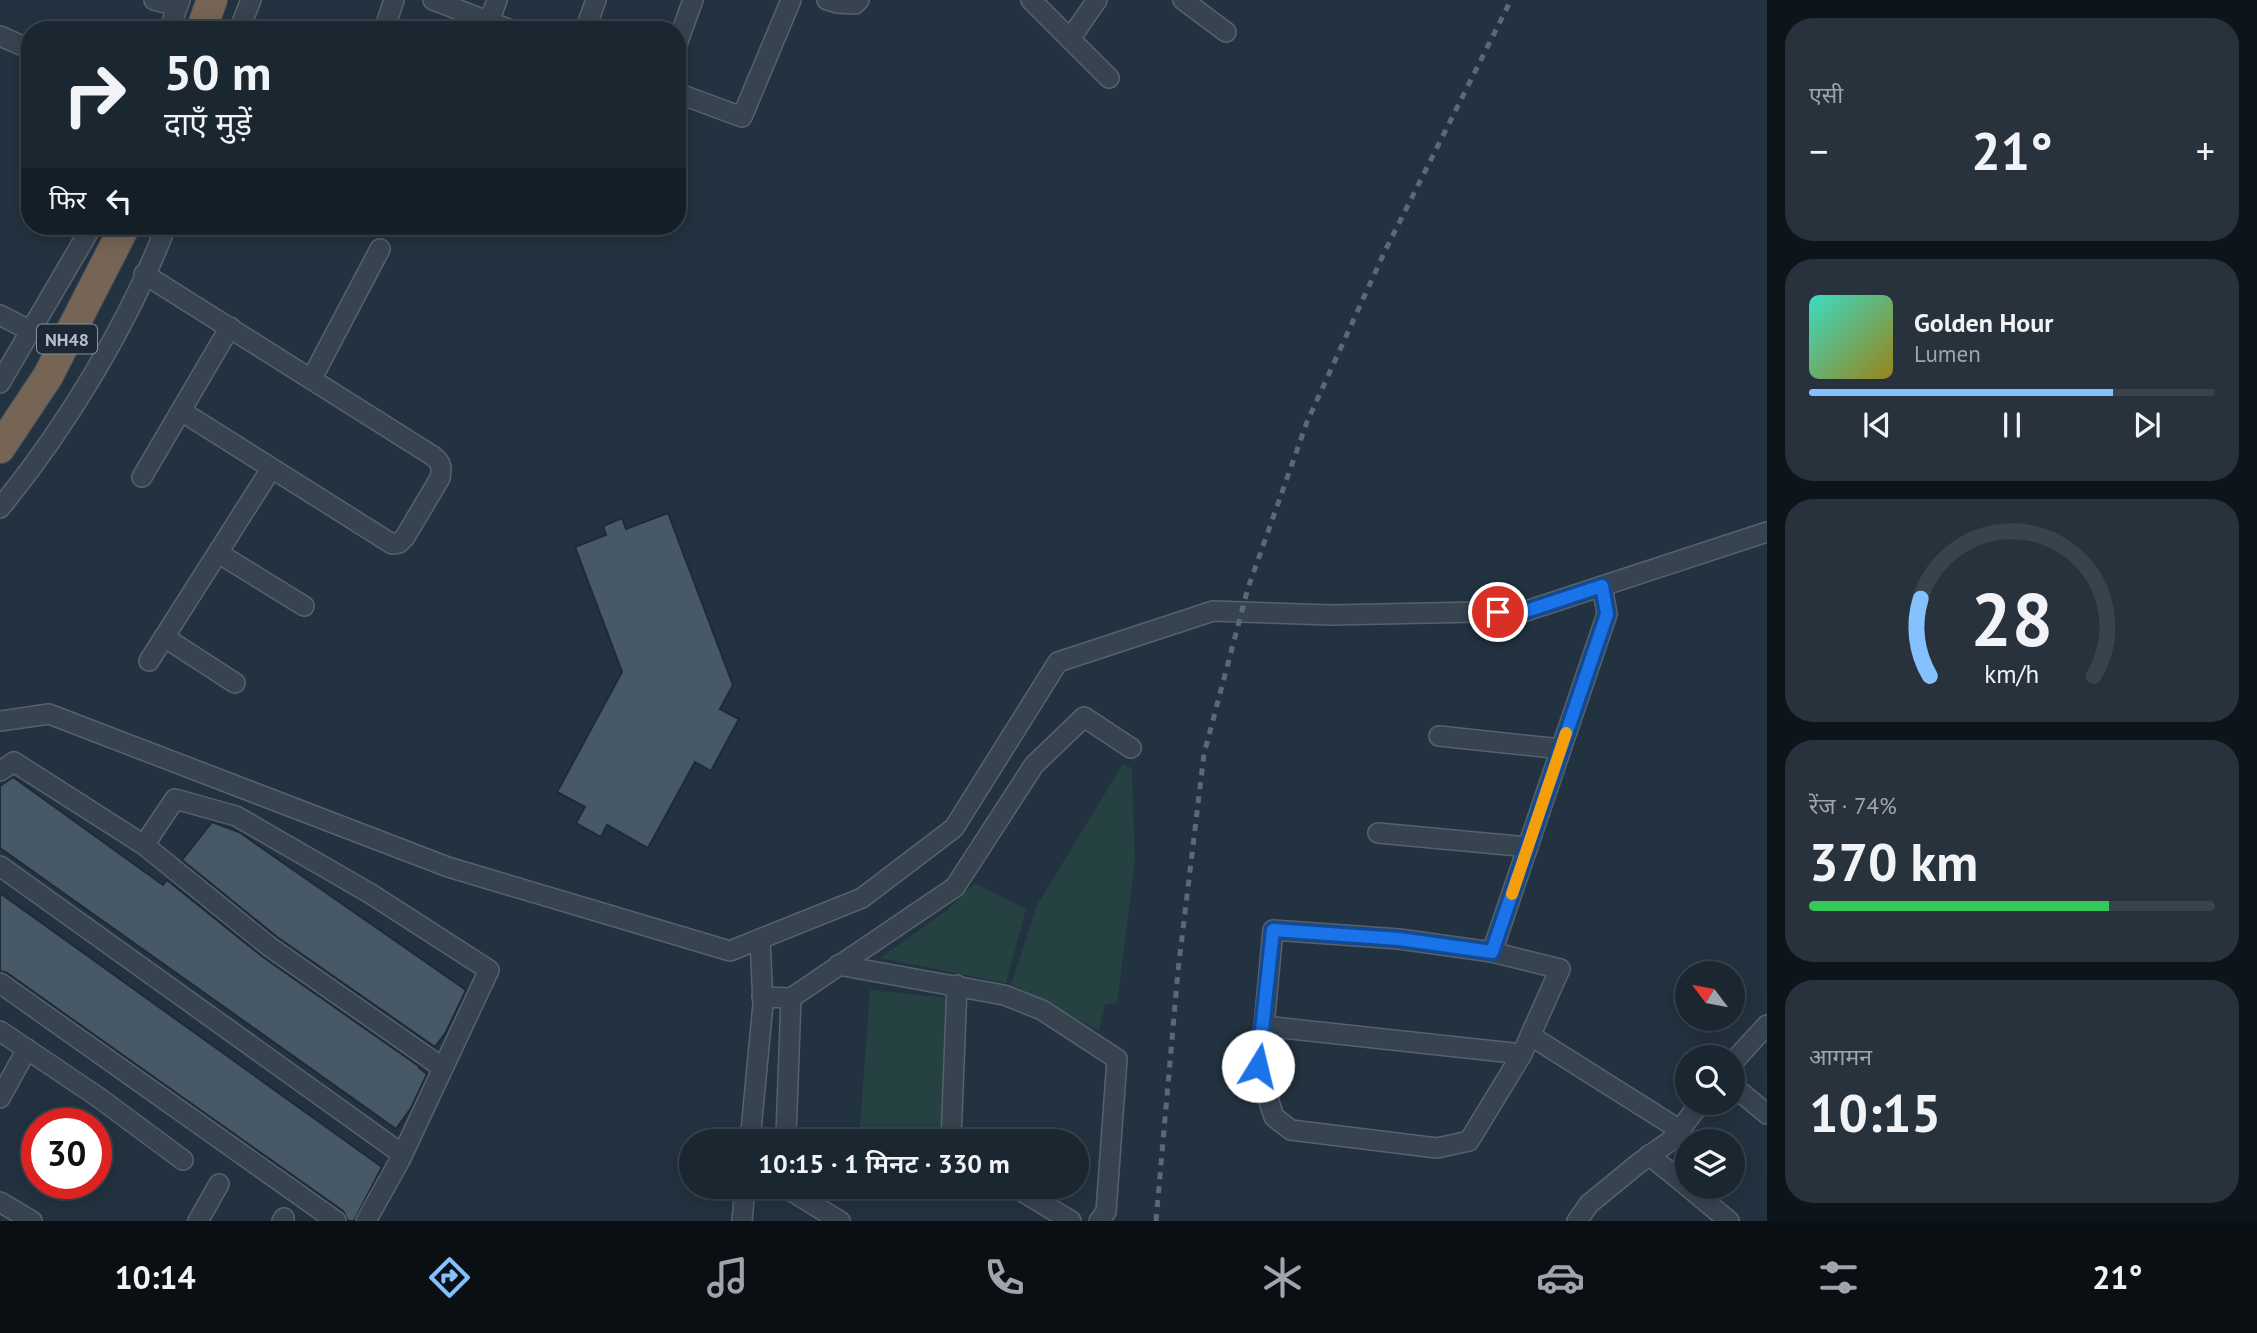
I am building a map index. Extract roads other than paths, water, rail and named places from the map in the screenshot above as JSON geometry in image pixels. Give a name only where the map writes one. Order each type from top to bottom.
[{"type":"highway","points":[[204,21],[212,0]]},
{"type":"highway","name":"NH48","points":[[0,422],[21,389],[105,235]]},
{"type":"highway","name":"NH48","points":[[0,447],[48,376],[120,235]]},
{"type":"street","points":[[154,0],[184,9]]},
{"type":"street","points":[[242,21],[250,0]]},
{"type":"street","points":[[387,21],[394,0]]},
{"type":"street","points":[[433,0],[486,21]]},
{"type":"street","points":[[489,21],[497,0]]},
{"type":"street","points":[[588,21],[596,0]]},
{"type":"street","points":[[685,21],[693,0]]},
{"type":"street","points":[[686,96],[742,117],[791,0]]},
{"type":"street","points":[[827,0],[837,4],[855,4],[859,0]]},
{"type":"street","points":[[1031,0],[1109,78]]},
{"type":"street","points":[[1070,39],[1097,0]]},
{"type":"street","points":[[1183,0],[1226,32]]},
{"type":"street","points":[[0,36],[21,45]]},
{"type":"street","points":[[0,383],[87,235]]},
{"type":"street","points":[[0,509],[28,475],[110,347],[162,235]]},
{"type":"street","points":[[312,378],[380,249]]},
{"type":"street","points":[[145,274],[433,456],[442,468],[440,478],[405,537],[399,544],[392,544],[181,411]]},
{"type":"street","points":[[0,316],[31,331]]},
{"type":"street","points":[[142,477],[230,327]]},
{"type":"street","points":[[149,661],[271,469]]},
{"type":"street","points":[[0,721],[49,714],[448,867],[730,951],[862,898],[954,828],[1058,662],[1213,611],[1332,615],[1526,611],[1767,532]]},
{"type":"street","points":[[218,553],[304,606]]},
{"type":"street","points":[[1492,952],[1607,614],[1602,586]]},
{"type":"street","points":[[164,637],[235,683]]},
{"type":"street","points":[[762,997],[791,998],[956,887],[1034,765],[1084,717],[1131,748]]},
{"type":"street","points":[[1439,736],[1561,749]]},
{"type":"street","points":[[0,771],[14,762],[144,845],[270,947],[443,1068]]},
{"type":"street","points":[[144,845],[175,799],[236,816],[371,894],[489,970],[402,1154],[366,1221]]},
{"type":"street","points":[[1378,832],[1528,847]]},
{"type":"street","points":[[0,866],[402,1154]]},
{"type":"street","points":[[1273,930],[1399,939],[1492,952],[1560,969],[1522,1054],[1469,1141],[1437,1148],[1291,1130],[1274,1117],[1258,1066],[1264,1026],[1273,930]]},
{"type":"street","points":[[751,1129],[762,997],[760,939]]},
{"type":"street","points":[[838,965],[1004,995],[1042,1010],[1117,1059],[1106,1212],[1099,1221]]},
{"type":"street","points":[[0,983],[336,1221]]},
{"type":"street","points":[[951,1129],[957,985]]},
{"type":"street","points":[[786,1129],[791,998]]},
{"type":"street","points":[[1745,1049],[1767,1024]]},
{"type":"street","points":[[1264,1026],[1522,1054]]},
{"type":"street","points":[[0,1031],[98,1097],[183,1160]]},
{"type":"street","points":[[1531,1036],[1678,1129]]},
{"type":"street","points":[[0,1098],[27,1049]]},
{"type":"street","points":[[1745,1096],[1767,1114]]},
{"type":"street","points":[[1577,1221],[1589,1204],[1675,1136]]},
{"type":"street","points":[[1649,1155],[1675,1176]]},
{"type":"street","points":[[198,1221],[219,1184]]},
{"type":"street","points":[[741,1221],[744,1199]]},
{"type":"street","points":[[804,1199],[840,1221]]},
{"type":"street","points":[[1035,1199],[1071,1221]]},
{"type":"street","points":[[1703,1199],[1729,1221]]},
{"type":"street","points":[[0,1202],[33,1221]]},
{"type":"railway","points":[[1156,1221],[1178,971],[1204,754],[1248,588],[1307,422],[1384,253],[1511,0]]}]
